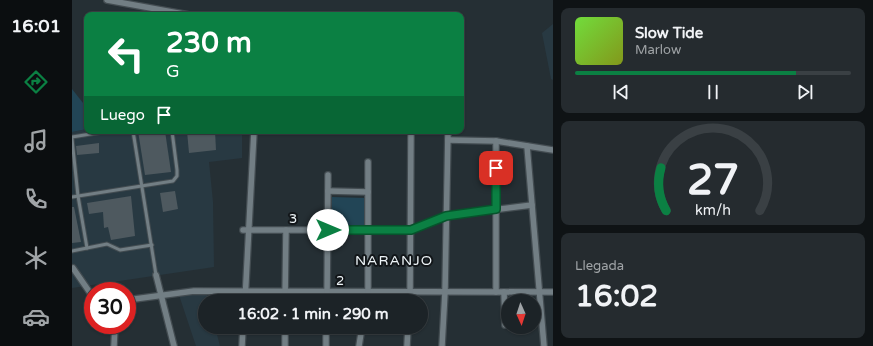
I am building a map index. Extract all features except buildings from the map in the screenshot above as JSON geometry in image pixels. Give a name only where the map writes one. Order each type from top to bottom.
[{"type":"street","points":[[107,0],[173,12]]},
{"type":"street","points":[[246,294],[246,230],[254,134]]},
{"type":"street","points":[[410,134],[410,291]]},
{"type":"street","points":[[442,346],[445,292],[448,134]]},
{"type":"street","points":[[448,140],[496,141],[553,150]]},
{"type":"street","points":[[496,141],[496,292]]},
{"type":"street","points":[[527,146],[544,346]]},
{"type":"street","points":[[368,162],[368,292]]},
{"type":"street","points":[[327,292],[328,175]]},
{"type":"street","points":[[328,191],[368,192]]},
{"type":"street","name":"3","points":[[246,230],[411,230],[446,216],[532,205]]},
{"type":"street","points":[[285,292],[286,230]]},
{"type":"street","points":[[73,268],[84,284]]},
{"type":"street","points":[[156,275],[174,346]]},
{"type":"street","name":"2","points":[[136,299],[194,291],[553,292]]},
{"type":"street","points":[[114,346],[115,334]]},
{"type":"street","points":[[242,346],[243,334]]},
{"type":"street","points":[[285,334],[285,346]]},
{"type":"street","points":[[326,334],[326,346]]},
{"type":"street","points":[[359,346],[361,334]]},
{"type":"street","points":[[407,346],[408,334]]},
{"type":"lane","points":[[87,248],[78,196],[72,138],[93,134]]},
{"type":"lane","points":[[134,134],[156,275]]},
{"type":"lane","points":[[72,197],[172,181],[177,176],[172,134]]},
{"type":"lane","points":[[72,251],[107,244],[120,250],[152,245]]},
{"type":"shaded area","points":[[553,24],[553,80],[551,79],[542,33]]},
{"type":"shaded area","points":[[72,89],[84,104],[84,130],[72,132]]},
{"type":"shaded area","points":[[84,130],[84,134],[242,134],[242,158],[209,162],[213,202],[214,267],[113,282],[84,282],[84,286],[72,288],[72,132]]},
{"type":"shaded area","points":[[332,197],[365,198],[364,227],[331,226]]},
{"type":"shaded area","points":[[198,294],[198,334],[217,334],[220,346],[196,346],[179,295]]},
{"type":"district","name":"NARANJO","points":[[394,260]]},
{"type":"route","points":[[328,230],[411,230],[446,216],[496,209],[496,168]]}]
